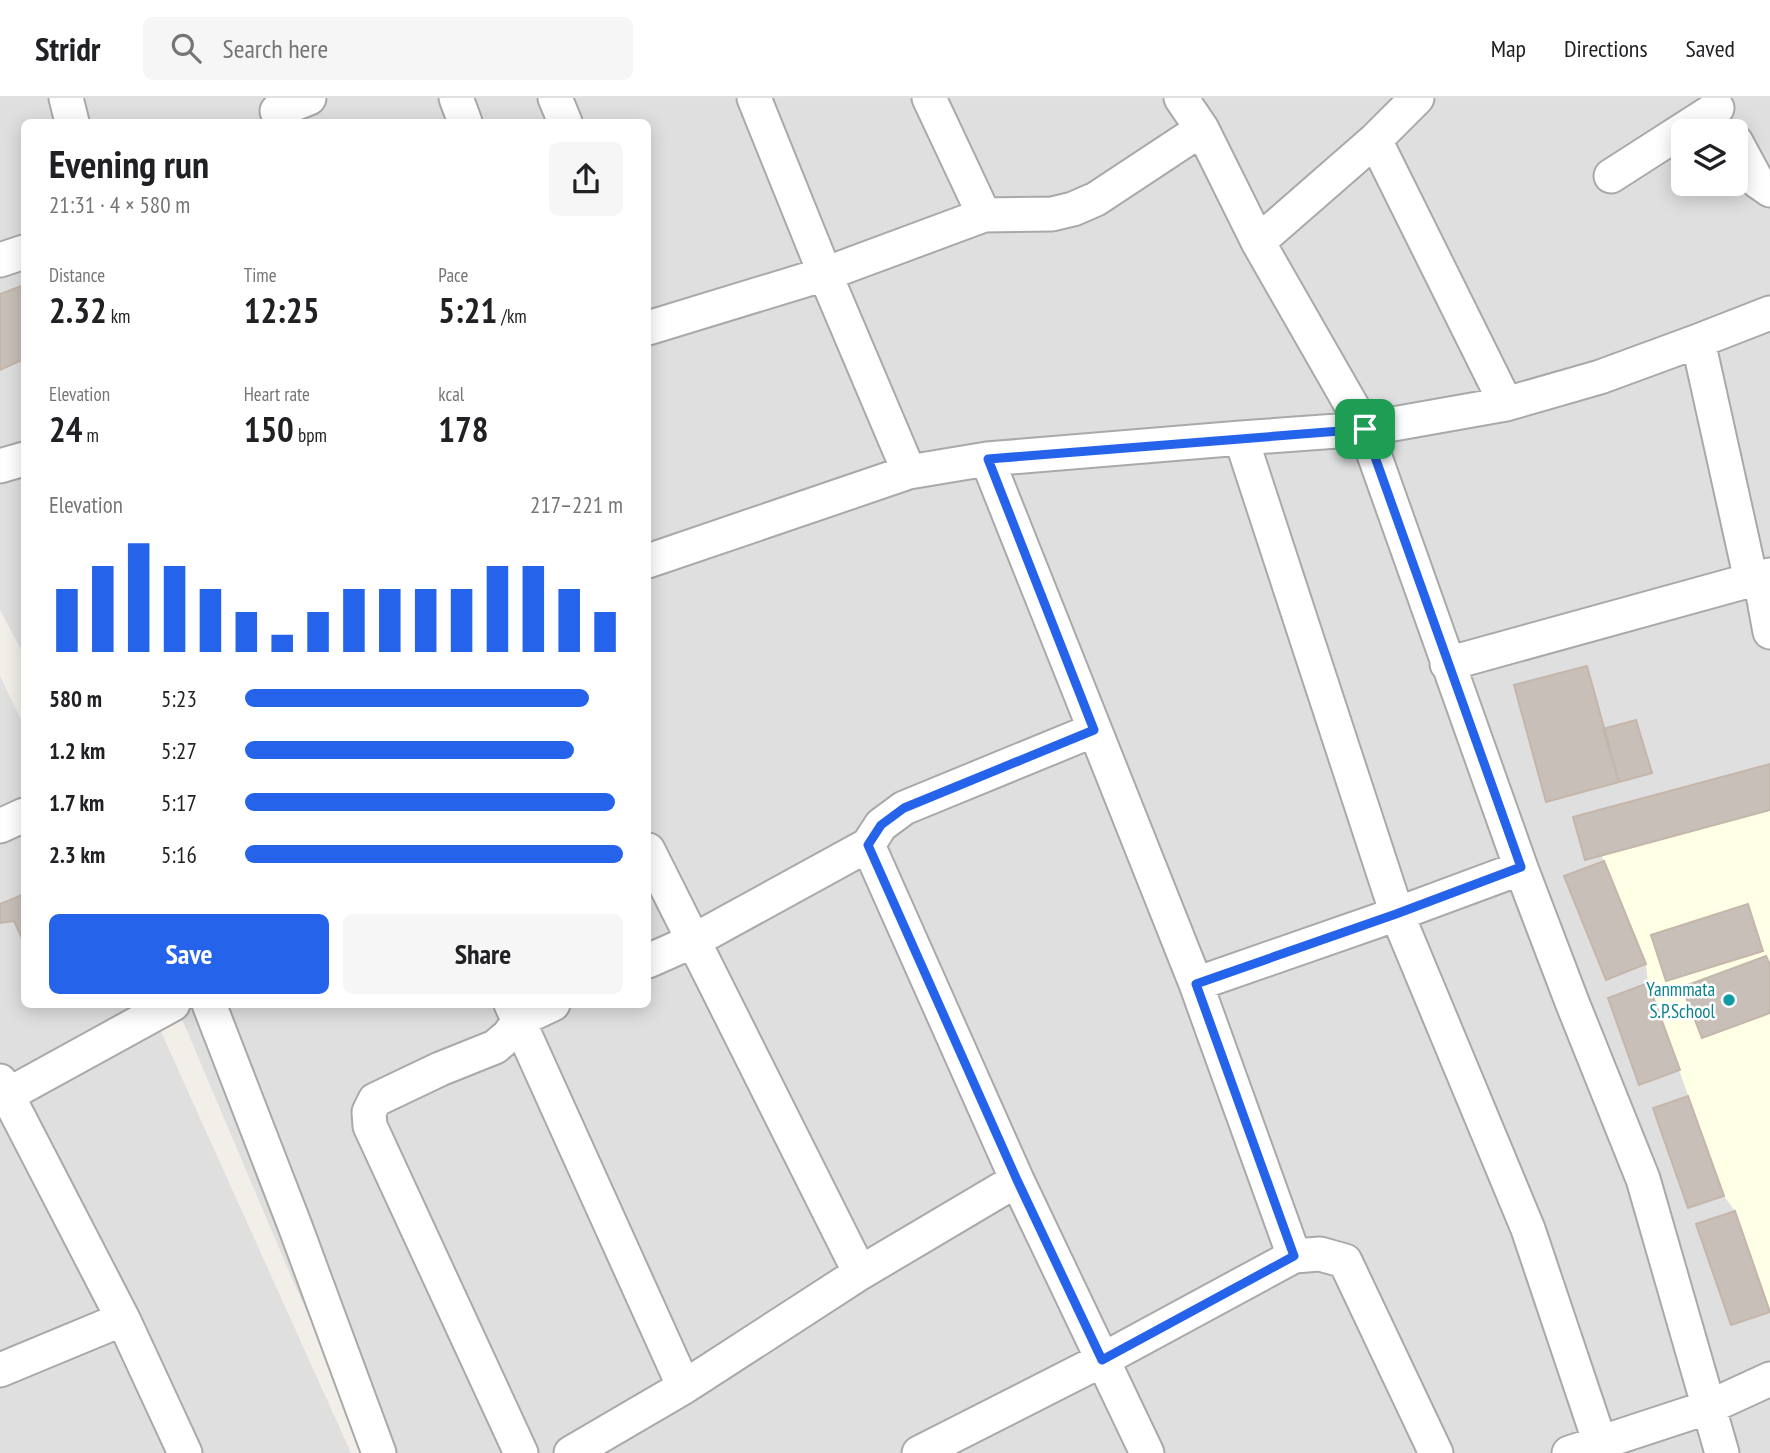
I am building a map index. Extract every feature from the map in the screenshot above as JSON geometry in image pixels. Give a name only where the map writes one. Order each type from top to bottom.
[{"type":"street","points":[[66,98],[71,119]]},
{"type":"street","points":[[277,111],[309,98]]},
{"type":"street","points":[[456,98],[464,119]]},
{"type":"street","points":[[555,98],[564,119]]},
{"type":"street","points":[[754,98],[909,472]]},
{"type":"street","points":[[929,98],[984,215]]},
{"type":"street","points":[[1181,98],[1202,129],[1258,242],[1365,429],[1521,867],[1643,1179],[1722,1453]]},
{"type":"street","points":[[1258,242],[1375,139],[1417,98]]},
{"type":"street","points":[[1611,176],[1720,112]]},
{"type":"street","points":[[651,322],[825,274],[984,215],[1052,214],[1073,209],[1097,199],[1202,129]]},
{"type":"street","points":[[1375,139],[1506,404]]},
{"type":"street","points":[[1748,163],[1758,181],[1770,190]]},
{"type":"street","points":[[0,260],[21,253]]},
{"type":"street","points":[[651,560],[909,472],[988,459],[1365,429],[1506,404],[1600,377],[1770,313]]},
{"type":"street","points":[[1698,341],[1760,578],[1770,632]]},
{"type":"street","points":[[1241,438],[1396,914],[1528,1229],[1600,1443]]},
{"type":"street","points":[[988,459],[1196,984],[1294,1256]]},
{"type":"street","points":[[0,466],[21,460]]},
{"type":"street","points":[[1447,664],[1760,578]]},
{"type":"street","points":[[651,960],[693,941],[868,845],[881,825],[904,808],[1094,730]]},
{"type":"street","points":[[0,825],[21,816]]},
{"type":"street","points":[[868,845],[1017,1180],[1147,1453]]},
{"type":"street","points":[[651,856],[860,1273]]},
{"type":"street","points":[[1196,984],[1521,867]]},
{"type":"street","points":[[165,1008],[3,1092],[123,1319],[185,1453]]},
{"type":"street","points":[[211,1008],[379,1453]]},
{"type":"street","points":[[515,1012],[534,1008]]},
{"type":"street","points":[[515,1012],[684,1387]]},
{"type":"street","points":[[515,1012],[509,1035],[495,1046],[375,1100],[369,1112],[370,1126],[521,1453]]},
{"type":"street","points":[[571,1453],[684,1387],[860,1273],[1017,1180]]},
{"type":"street","points":[[919,1453],[1102,1360],[1294,1256],[1320,1254],[1345,1261],[1436,1453]]},
{"type":"street","points":[[0,1370],[123,1319]]},
{"type":"street","points":[[1569,1453],[1709,1407],[1770,1379]]},
{"type":"shaded area","points":[[0,98],[1770,98],[1770,1453],[370,1453],[293,1281],[177,1008],[651,1008],[651,119],[21,119],[21,649],[0,610]]},
{"type":"shaded area","points":[[0,676],[21,720],[21,1008],[150,1008],[351,1453],[0,1453]]},
{"type":"shaded area","points":[[1770,810],[1770,1310],[1735,1211],[1724,1196],[1648,983],[1646,964],[1602,856]]},
{"type":"building","points":[[21,286],[21,360],[0,370],[0,294]]},
{"type":"building","points":[[1587,666],[1619,782],[1546,802],[1514,685]]},
{"type":"building","points":[[1636,720],[1652,773],[1619,782],[1603,729]]},
{"type":"building","points":[[1770,764],[1770,810],[1585,860],[1573,817]]},
{"type":"building","points":[[1604,861],[1646,964],[1606,980],[1564,876]]},
{"type":"building","points":[[21,895],[21,936],[14,921],[0,923],[0,904]]},
{"type":"building","points":[[1748,904],[1763,951],[1666,981],[1651,935]]},
{"type":"building","name":"Yanmmata S.P.School","points":[[1766,956],[1770,965],[1770,1013],[1702,1038],[1682,987]]},
{"type":"building","points":[[1648,983],[1680,1070],[1639,1085],[1608,998]]},
{"type":"building","points":[[1688,1096],[1724,1196],[1688,1208],[1653,1108]]},
{"type":"building","points":[[1735,1211],[1770,1312],[1731,1325],[1696,1224]]},
{"type":"place","name":"Yanmmata S.P.School","points":[[1729,1000]]},
{"type":"route","points":[[1365,429],[1521,867],[1196,984],[1294,1256],[1102,1360],[1017,1180],[868,845],[881,825],[904,808],[1094,730],[988,459],[1365,429]]}]
